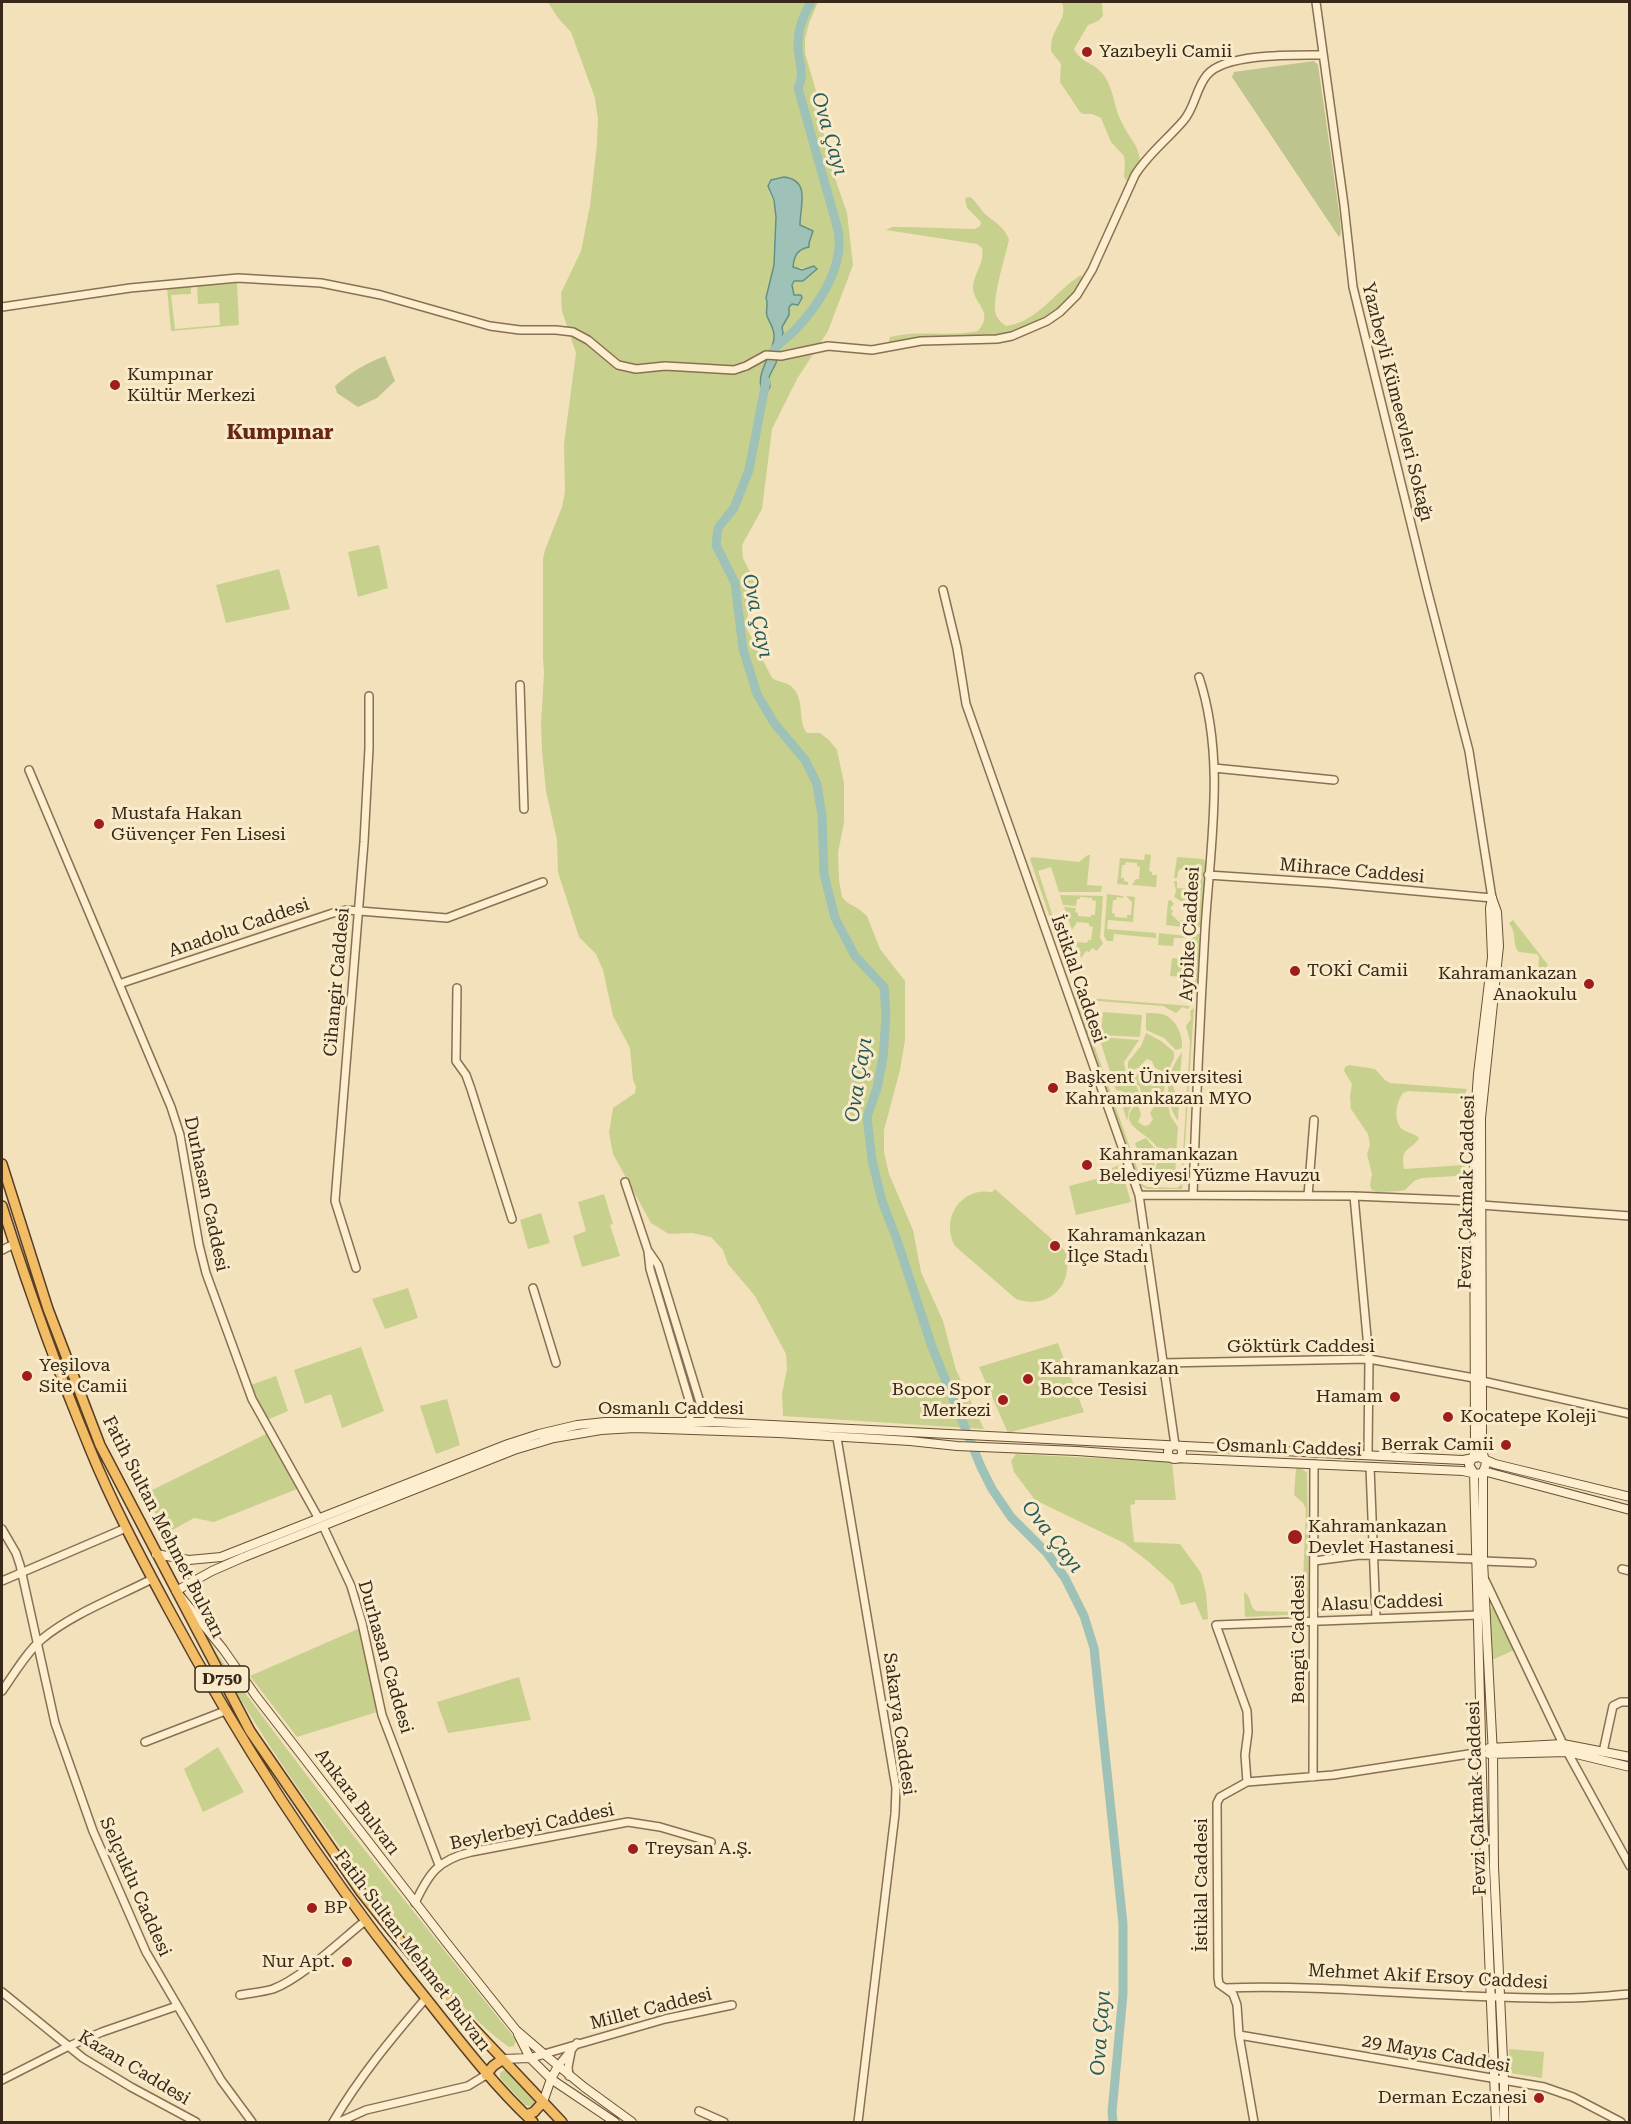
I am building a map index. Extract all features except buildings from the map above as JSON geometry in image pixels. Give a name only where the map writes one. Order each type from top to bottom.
[{"type":"highway","name":"Fatih Sultan Mehmet Bulvarı","points":[[2,1164],[48,1310],[98,1439],[250,1731],[361,1892],[449,2001],[562,2122]]},
{"type":"highway","name":"Fatih Sultan Mehmet Bulvarı","points":[[2,1206],[90,1449],[152,1579],[225,1711],[320,1857],[365,1921],[486,2075],[528,2120]]},
{"type":"highway","points":[[486,2075],[503,2059]]},
{"type":"highway","points":[[528,2120],[543,2102]]},
{"type":"main road","name":"Fevzi Çakmak Caddesi","points":[[1473,1458],[1478,1380],[1475,1103],[1492,957],[1490,909],[1492,898]]},
{"type":"main road","name":"Fevzi Çakmak Caddesi","points":[[1478,1380],[1482,1450],[1485,1460]]},
{"type":"main road","name":"Osmanlı Caddesi","points":[[176,1591],[224,1566],[498,1448],[539,1434],[577,1425],[605,1422],[690,1421],[1442,1459],[1473,1458]]},
{"type":"main road","name":"Osmanlı Caddesi","points":[[156,1554],[189,1560],[212,1559],[321,1523],[514,1450],[572,1434],[601,1430],[635,1428],[770,1432],[957,1446],[1474,1473]]},
{"type":"main road","points":[[1174,1458],[1169,1456],[1168,1451],[1175,1445]]},
{"type":"main road","points":[[1629,1497],[1479,1457],[1473,1458],[1469,1465],[1474,1473],[1494,1473],[1629,1510]]},
{"type":"main road","points":[[1483,1472],[1486,1467],[1485,1460]]},
{"type":"main road","name":"Fevzi Çakmak Caddesi","points":[[1483,1472],[1478,1615],[1496,2122]]},
{"type":"main road","name":"Fevzi Çakmak Caddesi","points":[[1474,1473],[1480,1560],[1485,1580],[1504,2122]]},
{"type":"main road","name":"Ankara Bulvarı","points":[[176,1591],[223,1649],[256,1696],[415,1903],[516,2030],[569,2076],[632,2122]]},
{"type":"main road","points":[[1482,1752],[1563,1744],[1629,1757]]},
{"type":"main road","points":[[1492,1751],[1568,1752],[1629,1767]]},
{"type":"main road","name":"Ankara Bulvarı","points":[[516,2030],[530,2058],[550,2079],[615,2122]]},
{"type":"main road","points":[[503,2059],[530,2058],[544,2054]]},
{"type":"main road","points":[[543,2102],[550,2079],[558,2066]]},
{"type":"street","name":"Yazıbeyli Kümeevleri Sokağı","points":[[1316,2],[1353,287],[1469,751]]},
{"type":"street","points":[[2,307],[183,282],[238,278],[321,283],[361,290],[506,329],[573,332],[588,340],[618,365],[628,368],[665,366],[734,370],[766,355],[781,356],[828,345],[872,350],[915,342],[997,339],[1022,332],[1047,321],[1070,303],[1084,285],[1135,175],[1144,161],[1185,119],[1203,81],[1210,72],[1221,66],[1257,57],[1322,55]]},
{"type":"street","name":"İstiklal Caddesi","points":[[943,590],[957,648],[966,704],[1139,1195],[1175,1445]]},
{"type":"street","name":"Aybike Caddesi","points":[[1193,1195],[1214,768],[1209,715],[1199,677]]},
{"type":"street","points":[[520,685],[524,809]]},
{"type":"street","name":"Cihangir Caddesi","points":[[356,1268],[335,1201],[369,748],[369,696]]},
{"type":"street","name":"Fevzi Çakmak Caddesi","points":[[1469,751],[1492,898]]},
{"type":"street","points":[[1214,768],[1334,780]]},
{"type":"street","name":"Durhasan Caddesi","points":[[29,770],[177,1122],[203,1262],[252,1400],[321,1523],[351,1586],[362,1623],[382,1715],[439,1865]]},
{"type":"street","name":"Mihrace Caddesi","points":[[1208,876],[1328,883],[1492,898]]},
{"type":"street","name":"Anadolu Caddesi","points":[[119,984],[333,913],[347,910],[447,918],[543,882]]},
{"type":"street","points":[[457,988],[456,1061],[469,1082],[512,1219]]},
{"type":"street","points":[[1308,1196],[1314,1120]]},
{"type":"street","points":[[624,1182],[648,1251],[650,1269],[690,1403],[690,1421]]},
{"type":"street","points":[[1139,1195],[1354,1196],[1477,1203],[1629,1216]]},
{"type":"street","points":[[1354,1196],[1369,1359],[1368,1454]]},
{"type":"street","points":[[2,1250],[14,1244]]},
{"type":"street","points":[[648,1251],[658,1265],[702,1409],[713,1422]]},
{"type":"street","points":[[533,1288],[556,1363]]},
{"type":"street","name":"Göktürk Caddesi","points":[[1162,1363],[1369,1359],[1478,1380],[1629,1414]]},
{"type":"street","name":"Sakarya Caddesi","points":[[837,1438],[896,1788],[895,1814],[858,2122]]},
{"type":"street","name":"Bengü Caddesi","points":[[1313,1777],[1314,1464]]},
{"type":"street","points":[[1370,1467],[1376,1618]]},
{"type":"street","points":[[2,1581],[126,1528]]},
{"type":"street","name":"Selçuklu Caddesi","points":[[2,1529],[16,1553],[39,1642],[56,1723],[70,1770],[93,1831],[146,1952],[231,2096],[252,2122]]},
{"type":"street","points":[[1314,1561],[1374,1555],[1532,1563]]},
{"type":"street","points":[[2,1690],[39,1642],[82,1614],[152,1579]]},
{"type":"street","points":[[1485,1580],[1563,1744],[1629,1866]]},
{"type":"street","name":"Alasu Caddesi","points":[[1247,1782],[1245,1765],[1247,1711],[1216,1625],[1478,1615]]},
{"type":"street","points":[[1603,1752],[1613,1706],[1621,1702],[1629,1702]]},
{"type":"street","points":[[145,1742],[225,1711]]},
{"type":"street","points":[[1247,1782],[1313,1777],[1482,1752]]},
{"type":"street","name":"İstiklal Caddesi","points":[[1247,1782],[1220,1797],[1216,1803],[1218,1977],[1219,1984],[1235,1998],[1254,2122]]},
{"type":"street","name":"Beylerbeyi Caddesi","points":[[415,1903],[426,1881],[439,1865],[471,1852],[621,1822],[647,1824],[711,1842]]},
{"type":"street","points":[[240,1995],[274,1989],[281,1985],[308,1967],[365,1921]]},
{"type":"street","name":"Mehmet Akif Ersoy Caddesi","points":[[1224,1988],[1293,1986],[1490,1997],[1566,1998],[1629,1994]]},
{"type":"street","name":"Kazan Caddesi","points":[[2,1992],[68,2047],[130,2087],[196,2122]]},
{"type":"street","points":[[333,2122],[351,2091],[373,2061],[426,1998]]},
{"type":"street","points":[[2,2080],[102,2032],[177,2006]]},
{"type":"street","name":"Millet Caddesi","points":[[544,2054],[665,2019],[732,2006]]},
{"type":"street","name":"29 Mayıs Caddesi","points":[[1239,2035],[1544,2087],[1594,2107],[1621,2122]]},
{"type":"street","name":"Millet Caddesi","points":[[558,2066],[577,2043]]},
{"type":"street","name":"Millet Caddesi","points":[[569,2076],[571,2050]]},
{"type":"street","points":[[339,2122],[366,2110],[468,2085],[486,2075]]},
{"type":"street","points":[[699,2111],[724,2122]]},
{"type":"green space","points":[[548,2],[818,2],[809,23],[805,39],[805,53],[816,91],[828,158],[847,213],[853,265],[828,331],[797,379],[772,429],[762,509],[742,545],[743,558],[755,587],[746,622],[747,629],[772,678],[790,686],[797,693],[802,723],[807,733],[820,733],[837,750],[844,783],[844,822],[838,853],[842,897],[867,916],[880,949],[905,981],[905,1040],[900,1070],[884,1130],[884,1152],[889,1174],[913,1230],[921,1272],[943,1321],[956,1370],[984,1429],[783,1416],[782,1394],[787,1369],[786,1354],[755,1296],[728,1264],[723,1250],[711,1237],[692,1233],[669,1234],[651,1223],[613,1154],[609,1133],[613,1108],[635,1093],[636,1087],[633,1080],[630,1048],[613,1016],[603,970],[596,954],[579,937],[558,872],[557,840],[546,791],[542,751],[543,559],[562,507],[565,492],[564,444],[576,353],[562,311],[561,293],[581,251],[590,206],[598,119],[595,98],[571,32]],"holes":[[[784,177],[797,183],[802,196],[800,225],[813,231],[809,247],[797,254],[793,267],[817,269],[803,281],[793,283],[792,291],[796,296],[795,305],[792,304],[789,307],[789,315],[782,327],[779,350],[769,377],[768,394],[762,390],[760,381],[774,338],[773,327],[768,318],[766,298],[776,245],[775,205],[769,191],[771,180]]]},
{"type":"green space","points":[[1062,2],[1102,2],[1103,16],[1088,25],[1074,49],[1080,57],[1099,70],[1106,78],[1121,121],[1137,149],[1140,159],[1127,181],[1124,177],[1124,156],[1111,142],[1101,118],[1080,112],[1060,82],[1061,64],[1051,51],[1051,42],[1063,15]]},
{"type":"green space","points":[[1314,61],[1318,65],[1340,219],[1339,237],[1232,77],[1234,72]]},
{"type":"green space","points":[[970,197],[1002,228],[1009,240],[995,300],[996,315],[1006,326],[1028,319],[1081,275],[1083,281],[1066,303],[1049,317],[1030,327],[984,338],[891,343],[890,337],[912,334],[967,333],[978,331],[983,324],[984,313],[973,287],[982,258],[982,248],[977,244],[886,230],[892,227],[975,229],[980,226],[981,222],[967,208],[965,198]]},
{"type":"green space","points":[[237,283],[239,325],[171,331],[167,288],[191,286],[191,294],[171,295],[175,329],[220,325],[219,303],[198,304],[197,286]]},
{"type":"green space","points":[[385,356],[395,381],[377,398],[358,407],[337,393],[335,386],[347,376]]},
{"type":"green space","points":[[379,545],[388,588],[358,597],[348,552]]},
{"type":"green space","points":[[279,569],[290,609],[226,623],[216,585]]},
{"type":"green space","points":[[1145,854],[1151,855],[1149,871],[1152,875],[1157,875],[1156,887],[1132,885],[1136,879],[1139,879],[1140,867],[1137,863],[1126,862],[1122,865],[1121,878],[1128,882],[1128,885],[1117,884],[1120,858],[1144,860]]},
{"type":"green space","points":[[1090,855],[1087,885],[1102,886],[1101,892],[1059,892],[1051,867],[1038,871],[1060,938],[1064,941],[1059,944],[1030,859],[1032,857],[1079,862]]},
{"type":"green space","points":[[1177,857],[1203,859],[1206,862],[1202,928],[1197,927],[1197,924],[1185,923],[1183,927],[1166,925],[1168,901],[1171,900],[1174,904],[1170,908],[1173,911],[1171,914],[1179,922],[1182,920],[1185,922],[1194,912],[1192,910],[1194,908],[1185,900],[1182,902],[1174,897],[1176,891],[1174,881],[1177,881],[1177,888],[1194,889],[1196,874],[1193,870],[1180,869],[1177,878],[1174,878]]},
{"type":"green space","points":[[1107,894],[1123,896],[1123,898],[1117,897],[1113,900],[1112,913],[1115,917],[1127,918],[1127,915],[1131,915],[1132,902],[1126,896],[1135,897],[1133,922],[1108,920],[1107,929],[1156,933],[1156,938],[1114,934],[1113,941],[1107,941],[1104,936]]},
{"type":"green space","points":[[1060,895],[1103,896],[1100,938],[1103,943],[1097,951],[1092,948],[1089,952],[1086,951],[1081,958],[1071,936],[1076,942],[1087,943],[1091,940],[1093,927],[1089,926],[1089,923],[1077,922],[1072,930],[1064,907],[1076,908],[1075,912],[1078,916],[1091,917],[1095,915],[1096,901],[1092,898],[1080,897],[1077,899],[1076,906],[1063,905]]},
{"type":"green space","points":[[1513,920],[1548,965],[1541,973],[1538,973],[1539,957],[1537,954],[1519,952],[1517,949],[1509,923]]},
{"type":"green space","points":[[1159,933],[1195,937],[1196,934],[1201,934],[1197,993],[1190,992],[1194,990],[1195,978],[1170,976],[1172,958],[1193,959],[1194,941],[1191,938],[1174,938],[1173,946],[1158,945]]},
{"type":"green space","points":[[1073,998],[1190,1006],[1188,1009],[1182,1007],[1176,1013],[1163,1006],[1084,1000],[1079,1002],[1143,1185],[1148,1187],[1177,1188],[1181,1185],[1190,1042],[1186,1026],[1191,1019],[1190,1011],[1194,1008],[1182,1189],[1147,1189],[1141,1186],[1074,1004]]},
{"type":"green space","points":[[1103,1012],[1142,1015],[1140,1037],[1101,1035]]},
{"type":"green space","points":[[1146,1013],[1162,1014],[1171,1019],[1180,1033],[1182,1048],[1176,1050],[1164,1038],[1146,1030]]},
{"type":"green space","points":[[1146,1033],[1161,1041],[1174,1052],[1174,1058],[1167,1073],[1155,1068],[1152,1061],[1147,1059],[1138,1068],[1128,1072],[1128,1062],[1141,1046]]},
{"type":"green space","points":[[1099,1037],[1139,1040],[1124,1062],[1126,1075],[1113,1081]]},
{"type":"green space","points":[[1182,1052],[1180,1076],[1175,1080],[1174,1086],[1179,1095],[1178,1121],[1170,1103],[1168,1086],[1173,1068]]},
{"type":"green space","points":[[1349,1065],[1375,1069],[1390,1083],[1467,1089],[1465,1094],[1408,1091],[1403,1093],[1397,1106],[1399,1125],[1419,1138],[1405,1152],[1404,1169],[1464,1165],[1465,1172],[1456,1176],[1422,1178],[1400,1191],[1377,1192],[1372,1190],[1370,1186],[1372,1174],[1367,1154],[1370,1145],[1368,1134],[1351,1109],[1352,1084],[1344,1071]]},
{"type":"green space","points":[[1139,1072],[1145,1081],[1150,1079],[1153,1072],[1166,1077],[1163,1093],[1160,1096],[1153,1099],[1142,1097],[1140,1087],[1130,1077]]},
{"type":"green space","points":[[1127,1078],[1137,1087],[1140,1096],[1129,1110],[1127,1121],[1123,1108],[1127,1104],[1127,1097],[1122,1091],[1116,1090],[1114,1084]]},
{"type":"green space","points":[[1165,1095],[1171,1117],[1178,1127],[1176,1154],[1167,1153],[1157,1147],[1135,1128],[1129,1117],[1137,1104],[1141,1114],[1138,1122],[1144,1126],[1149,1125],[1153,1119],[1150,1113]]},
{"type":"green space","points":[[1146,1138],[1155,1149],[1152,1155],[1155,1161],[1151,1182],[1148,1182],[1135,1143]]},
{"type":"green space","points":[[1167,1156],[1176,1156],[1175,1181],[1153,1182],[1157,1162],[1162,1162]]},
{"type":"green space","points":[[1120,1165],[1131,1202],[1076,1215],[1069,1186],[1108,1176],[1107,1170]]},
{"type":"green space","points":[[995,1189],[1072,1257],[1068,1262],[1066,1276],[1061,1286],[1057,1292],[1045,1300],[1031,1302],[1016,1299],[955,1246],[950,1225],[956,1207],[971,1194],[992,1192]]},
{"type":"green space","points":[[604,1194],[613,1224],[610,1225],[620,1256],[582,1267],[573,1236],[586,1231],[578,1202]]},
{"type":"green space","points":[[541,1213],[550,1243],[528,1249],[520,1220]]},
{"type":"green space","points":[[408,1288],[418,1318],[385,1329],[372,1299]]},
{"type":"green space","name":"Kahramankazan Bocce Tesisi","points":[[1058,1343],[1084,1412],[1008,1433],[979,1367]]},
{"type":"green space","points":[[361,1347],[384,1411],[342,1428],[331,1394],[305,1404],[294,1370]]},
{"type":"green space","points":[[276,1376],[288,1411],[267,1420],[251,1385]]},
{"type":"green space","points":[[447,1399],[460,1445],[436,1454],[420,1406]]},
{"type":"green space","points":[[266,1434],[297,1489],[214,1522],[194,1518],[167,1533],[144,1494]]},
{"type":"green space","points":[[1016,1454],[1172,1462],[1176,1500],[1135,1500],[1135,1504],[1130,1505],[1134,1542],[1180,1544],[1201,1573],[1206,1593],[1208,1619],[1203,1620],[1195,1602],[1181,1605],[1173,1584],[1124,1543],[1035,1500],[1014,1472],[1011,1461]]},
{"type":"green space","points":[[1296,1468],[1301,1468],[1307,1473],[1309,1608],[1307,1614],[1245,1617],[1244,1592],[1256,1611],[1298,1612],[1302,1604],[1306,1509],[1294,1495]]},
{"type":"green space","points":[[1494,1607],[1514,1650],[1492,1660],[1490,1608]]},
{"type":"green space","points":[[360,1628],[377,1712],[297,1737],[250,1676]]},
{"type":"green space","points":[[210,1644],[322,1795],[516,2040],[514,2046],[509,2047],[497,2038],[464,2008],[394,1921],[272,1750]]},
{"type":"green space","points":[[519,1677],[531,1720],[448,1733],[437,1702]]},
{"type":"green space","points":[[218,1747],[244,1792],[203,1812],[184,1769]]},
{"type":"green space","points":[[1509,2049],[1544,2052],[1542,2078],[1510,2073]]},
{"type":"green space","points":[[504,2070],[526,2089],[535,2103],[532,2107],[525,2105],[500,2078],[500,2073]]},
{"type":"water","points":[[784,177],[792,179],[801,188],[800,225],[813,231],[809,247],[797,253],[793,267],[802,270],[814,266],[817,269],[803,281],[794,281],[792,285],[794,295],[801,295],[802,298],[798,305],[792,304],[789,307],[789,315],[782,327],[783,333],[776,363],[769,377],[770,387],[766,394],[760,382],[774,338],[767,314],[766,298],[774,265],[776,217],[774,200],[768,186],[771,180]]},
{"type":"waterway","name":"Ova Çayı","points":[[772,353],[813,309],[828,284],[838,257],[838,230],[798,88],[801,76],[798,37],[811,2]]},
{"type":"waterway","name":"Ova Çayı","points":[[766,381],[749,470],[734,508],[718,528],[716,545],[735,583],[743,649],[757,694],[774,723],[805,760],[817,784],[822,816],[824,874],[835,918],[855,956],[884,987],[886,1015],[883,1058],[877,1088],[867,1117],[872,1160],[882,1201],[932,1347],[992,1489],[1011,1517],[1047,1553],[1065,1578],[1084,1616],[1094,1648],[1123,1924],[1123,1994],[1113,2122]]},
{"type":"place","name":"Yazıbeyli Camii","points":[[1087,52]]},
{"type":"place","name":"Kumpınar Kültür Merkezi","points":[[115,385]]},
{"type":"place","name":"Mustafa Hakan Güvençer Fen Lisesi","points":[[99,824]]},
{"type":"place","name":"TOKİ Camii","points":[[1295,971]]},
{"type":"place","name":"Kahramankazan Anaokulu","points":[[1589,984]]},
{"type":"place","name":"Başkent Üniversitesi Kahramankazan MYO","points":[[1053,1088]]},
{"type":"place","name":"Kahramankazan Belediyesi Yüzme Havuzu","points":[[1087,1165]]},
{"type":"place","name":"Kahramankazan İlçe Stadı","points":[[1055,1246]]},
{"type":"place","name":"Yeşilova Site Camii","points":[[27,1376]]},
{"type":"place","name":"Kahramankazan Bocce Tesisi","points":[[1028,1379]]},
{"type":"place","name":"Hamam","points":[[1395,1397]]},
{"type":"place","name":"Bocce Spor Merkezi","points":[[1003,1400]]},
{"type":"place","name":"Kocatepe Koleji","points":[[1448,1417]]},
{"type":"place","name":"Berrak Camii","points":[[1506,1445]]},
{"type":"place","name":"Kahramankazan Devlet Hastanesi","points":[[1295,1537]]},
{"type":"place","name":"Treysan A.Ş.","points":[[633,1849]]},
{"type":"place","name":"BP","points":[[312,1908]]},
{"type":"place","name":"Nur Apt.","points":[[347,1962]]},
{"type":"place","name":"Derman Eczanesi","points":[[1539,2098]]},
{"type":"district","name":"Kumpınar","points":[[280,433]]}]
